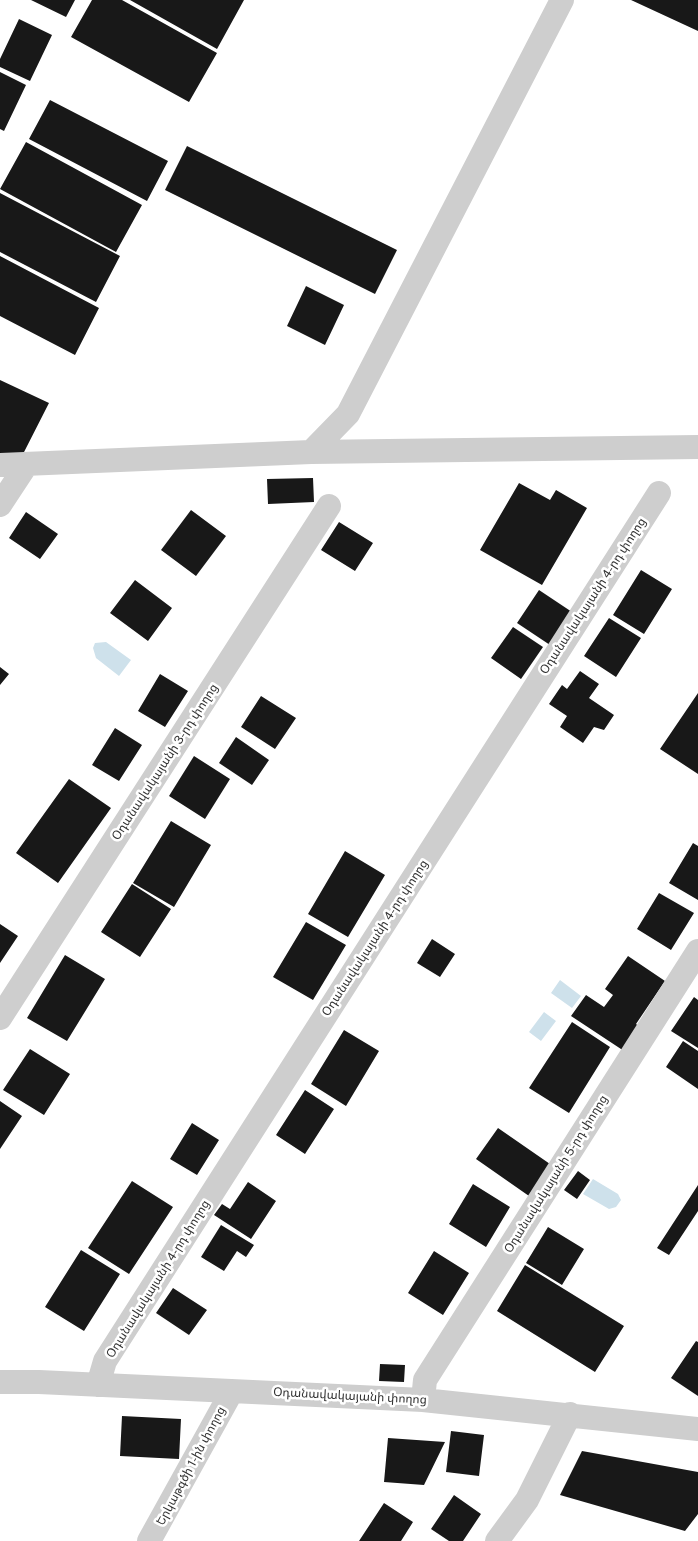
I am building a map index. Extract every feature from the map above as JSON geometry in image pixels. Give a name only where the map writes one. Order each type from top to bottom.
[{"type":"street","points":[[311,452],[348,414],[562,0]]},
{"type":"street","points":[[0,464],[311,452],[698,447]]},
{"type":"street","points":[[0,505],[27,464]]},
{"type":"street","name":"Օդանավակայանի 4-րդ փողոց","points":[[98,1385],[105,1361],[659,493]]},
{"type":"street","name":"Օդանավակայանի 3-րդ փողոց","points":[[0,1018],[329,506]]},
{"type":"street","name":"Օդանավակայանի 5-րդ փողոց","points":[[423,1400],[425,1380],[698,951]]},
{"type":"street","name":"Օդանավակայանի փողոց","points":[[0,1382],[423,1400],[698,1429]]},
{"type":"street","name":"Երկաթգծի 1-ին փողոց","points":[[149,1541],[232,1391]]},
{"type":"street","points":[[496,1541],[527,1500],[570,1414]]},
{"type":"water","points":[[106,642],[131,660],[119,676],[96,658],[93,648],[95,643]]},
{"type":"water","points":[[560,980],[581,996],[572,1008],[551,993]]},
{"type":"water","points":[[544,1012],[556,1021],[541,1041],[529,1032]]},
{"type":"water","points":[[593,1179],[618,1194],[621,1200],[616,1207],[609,1209],[583,1194]]},
{"type":"building","points":[[31,0],[75,0],[66,17]]},
{"type":"building","points":[[92,0],[122,0],[217,53],[189,102],[71,37]]},
{"type":"building","points":[[130,0],[244,0],[217,49]]},
{"type":"building","points":[[631,0],[698,0],[698,31]]},
{"type":"building","points":[[19,19],[52,35],[30,81],[0,67],[0,59]]},
{"type":"building","points":[[0,72],[26,85],[4,131],[0,129]]},
{"type":"building","points":[[50,100],[168,161],[147,201],[29,139]]},
{"type":"building","points":[[26,142],[142,205],[116,252],[0,189]]},
{"type":"building","points":[[187,146],[397,250],[375,294],[165,190]]},
{"type":"building","points":[[0,193],[120,256],[96,302],[0,252]]},
{"type":"building","points":[[0,256],[99,308],[75,355],[0,316]]},
{"type":"building","points":[[306,286],[344,305],[325,345],[287,326]]},
{"type":"building","points":[[0,380],[49,403],[22,456],[0,456]]},
{"type":"building","points":[[313,478],[314,502],[268,504],[267,479]]},
{"type":"building","points":[[519,483],[550,500],[556,490],[587,508],[542,585],[480,550]]},
{"type":"building","points":[[191,510],[226,536],[196,576],[161,550]]},
{"type":"building","points":[[26,512],[58,534],[40,559],[9,538]]},
{"type":"building","points":[[339,522],[373,543],[355,571],[321,550]]},
{"type":"building","points":[[641,570],[672,589],[644,634],[613,615]]},
{"type":"building","points":[[135,580],[172,608],[148,641],[110,613]]},
{"type":"building","points":[[539,590],[572,612],[550,645],[517,623]]},
{"type":"building","points":[[609,618],[641,638],[616,677],[584,656]]},
{"type":"building","points":[[513,627],[543,647],[521,679],[491,658]]},
{"type":"building","points":[[0,667],[9,674],[0,685]]},
{"type":"building","points":[[580,671],[599,684],[589,698],[614,715],[604,730],[594,727],[583,743],[560,727],[567,716],[549,704],[562,685],[567,689]]},
{"type":"building","points":[[160,674],[188,691],[165,727],[138,711]]},
{"type":"building","points":[[698,693],[698,774],[660,749]]},
{"type":"building","points":[[261,696],[296,718],[275,749],[241,727]]},
{"type":"building","points":[[115,728],[142,745],[119,781],[92,765]]},
{"type":"building","points":[[236,737],[269,760],[252,785],[219,763]]},
{"type":"building","points":[[194,756],[230,779],[205,819],[169,796]]},
{"type":"building","points":[[69,779],[111,808],[58,883],[16,853]]},
{"type":"building","points":[[171,821],[211,845],[174,907],[133,883]]},
{"type":"building","points":[[693,843],[698,846],[698,900],[669,883]]},
{"type":"building","points":[[345,851],[385,875],[348,937],[308,914]]},
{"type":"building","points":[[132,884],[171,909],[140,957],[101,932]]},
{"type":"building","points":[[659,893],[694,913],[671,950],[637,929]]},
{"type":"building","points":[[306,922],[346,945],[313,1000],[273,977]]},
{"type":"building","points":[[0,924],[18,936],[0,963]]},
{"type":"building","points":[[432,939],[455,954],[440,977],[417,963]]},
{"type":"building","points":[[65,955],[105,979],[67,1041],[27,1018]]},
{"type":"building","points":[[628,956],[665,981],[636,1024],[640,1027],[624,1051],[571,1016],[586,995],[604,1007],[613,995],[605,989]]},
{"type":"building","points":[[694,997],[698,1000],[698,1048],[671,1031]]},
{"type":"building","points":[[572,1022],[610,1047],[569,1113],[529,1088]]},
{"type":"building","points":[[344,1030],[379,1051],[346,1106],[311,1084]]},
{"type":"building","points":[[683,1041],[698,1051],[698,1089],[666,1067]]},
{"type":"building","points":[[30,1049],[70,1074],[44,1115],[3,1090]]},
{"type":"building","points":[[305,1090],[334,1109],[305,1154],[276,1135]]},
{"type":"building","points":[[0,1101],[22,1116],[0,1149]]},
{"type":"building","points":[[192,1123],[219,1140],[197,1175],[170,1159]]},
{"type":"building","points":[[498,1128],[550,1164],[529,1196],[476,1159]]},
{"type":"building","points":[[578,1171],[590,1180],[577,1199],[564,1190]]},
{"type":"building","points":[[132,1181],[173,1207],[129,1274],[88,1248]]},
{"type":"building","points":[[248,1182],[276,1201],[251,1239],[214,1215],[222,1204],[230,1209]]},
{"type":"building","points":[[473,1184],[510,1207],[486,1247],[449,1224]]},
{"type":"building","points":[[698,1185],[698,1211],[669,1255],[657,1248]]},
{"type":"building","points":[[221,1225],[254,1245],[246,1257],[237,1251],[224,1271],[201,1257]]},
{"type":"building","points":[[548,1227],[584,1249],[562,1285],[526,1263]]},
{"type":"building","points":[[81,1250],[120,1274],[84,1331],[45,1307]]},
{"type":"building","points":[[434,1251],[469,1273],[443,1315],[408,1293]]},
{"type":"building","points":[[525,1265],[624,1326],[595,1372],[497,1311]]},
{"type":"building","points":[[173,1288],[207,1310],[189,1335],[156,1313]]},
{"type":"building","points":[[696,1341],[698,1342],[698,1396],[671,1378]]},
{"type":"building","points":[[380,1364],[405,1365],[404,1382],[379,1381]]},
{"type":"building","points":[[122,1416],[181,1419],[179,1459],[120,1456]]},
{"type":"building","points":[[451,1431],[484,1435],[479,1476],[446,1472]]},
{"type":"building","points":[[388,1438],[445,1442],[424,1485],[384,1482]]},
{"type":"building","points":[[582,1451],[698,1472],[698,1514],[685,1531],[560,1495]]},
{"type":"building","points":[[454,1495],[481,1514],[463,1541],[449,1541],[431,1529]]},
{"type":"building","points":[[384,1503],[413,1522],[401,1541],[359,1541]]}]
